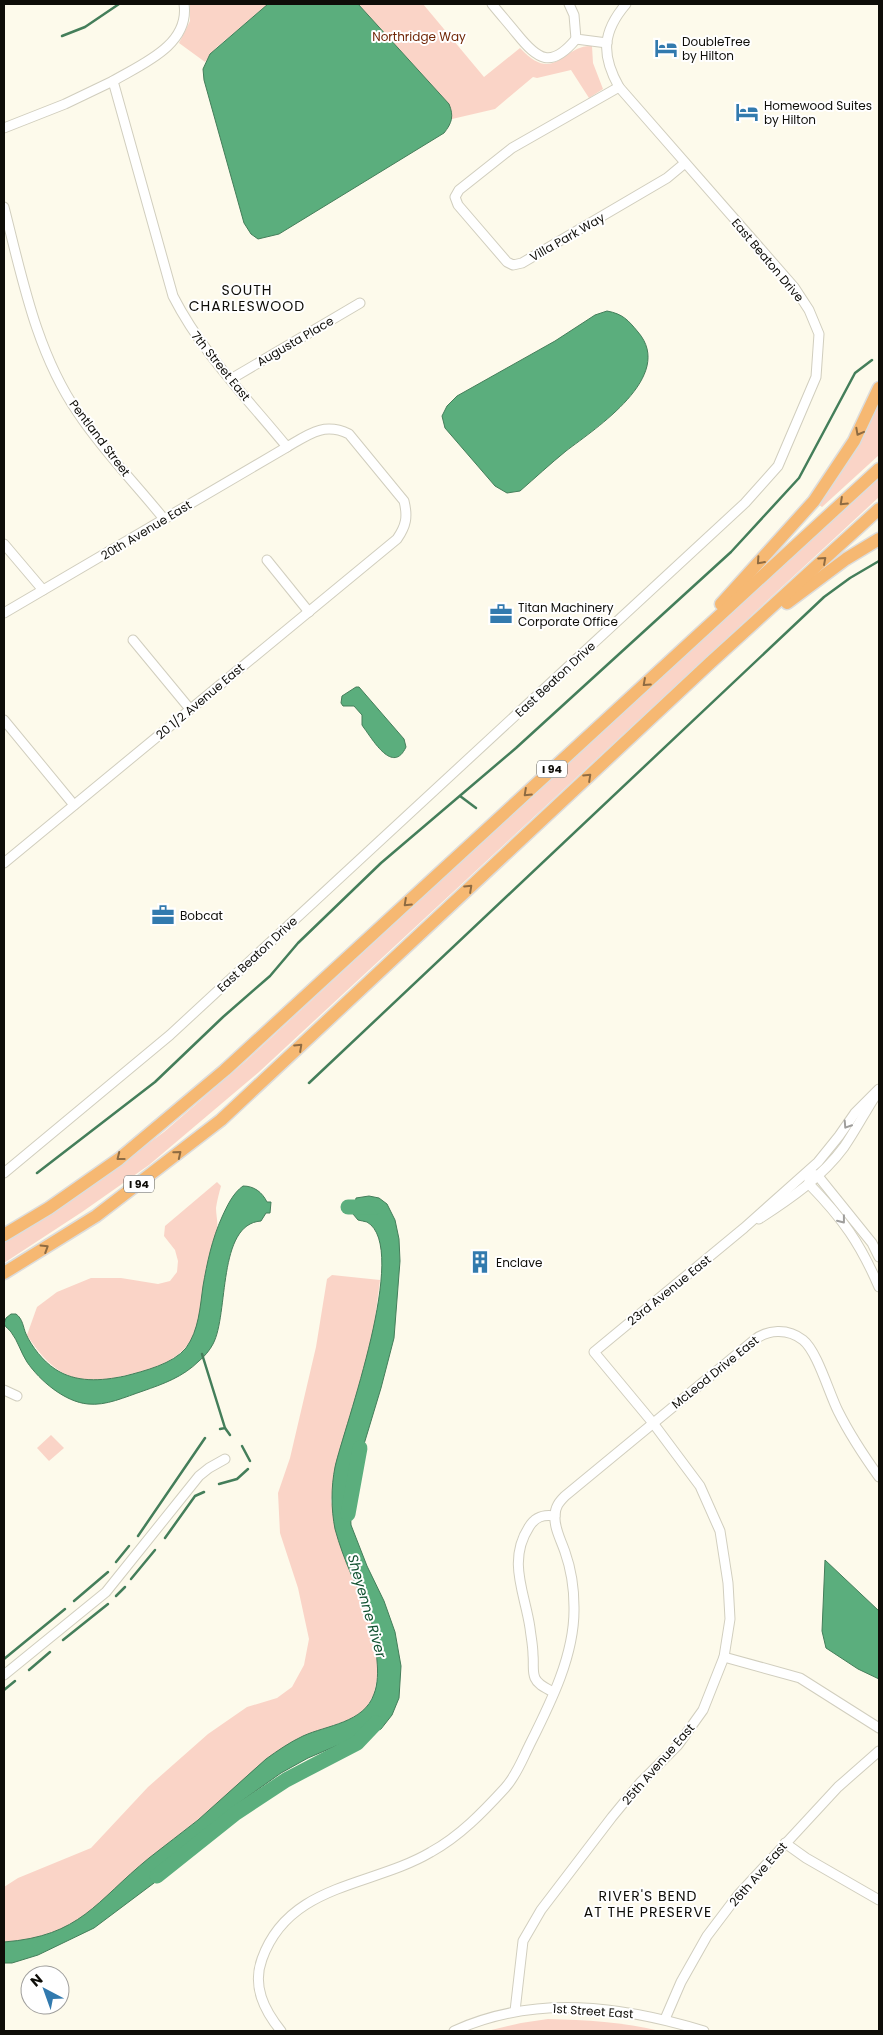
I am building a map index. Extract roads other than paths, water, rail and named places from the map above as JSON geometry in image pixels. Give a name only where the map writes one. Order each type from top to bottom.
[{"type":"highway","points":[[670,661],[814,501],[854,441],[879,388]]},
{"type":"highway","name":"I 94","points":[[4,1235],[49,1208],[119,1159],[225,1070],[879,469]]},
{"type":"highway","name":"I 94","points":[[4,1273],[96,1216],[221,1120],[710,663],[879,509]]},
{"type":"highway","points":[[710,663],[806,588],[846,559],[879,539]]},
{"type":"street","points":[[4,128],[64,104],[114,80],[166,48],[177,35],[182,24],[185,10],[184,4]]},
{"type":"street","points":[[492,4],[529,49],[541,58],[553,58],[568,49],[576,39],[574,15],[570,4]]},
{"type":"street","name":"East Beaton Drive","points":[[4,1174],[170,1035],[745,503],[778,466],[816,378],[819,334],[809,310],[794,287],[619,88],[606,60],[607,43],[617,14],[626,4]]},
{"type":"street","points":[[576,39],[607,43]]},
{"type":"street","name":"7th Street East","points":[[114,80],[173,296],[187,323],[202,345],[287,447]]},
{"type":"street","name":"Villa Park Way","points":[[619,88],[512,148],[459,190],[455,197],[458,205],[507,262],[513,265],[522,263],[667,178],[685,164]]},
{"type":"street","name":"Pentland Street","points":[[4,206],[34,320],[46,353],[62,386],[92,432],[164,519]]},
{"type":"street","name":"Augusta Place","points":[[231,379],[360,304]]},
{"type":"street","name":"20 1/2 Avenue East","points":[[4,863],[397,539],[405,527],[407,513],[404,501],[349,434],[338,429],[326,428],[312,433],[287,447]]},
{"type":"street","name":"20th Avenue East","points":[[4,613],[287,447]]},
{"type":"street","points":[[4,544],[43,590]]},
{"type":"street","points":[[267,560],[309,612]]},
{"type":"street","points":[[133,640],[190,709]]},
{"type":"street","points":[[4,720],[74,805]]},
{"type":"street","name":"23rd Avenue East","points":[[594,1352],[744,1228],[808,1172],[840,1136],[862,1105],[879,1089]]},
{"type":"street","name":"23rd Avenue East","points":[[744,1228],[780,1206],[818,1176],[843,1148],[879,1089]]},
{"type":"street","points":[[879,1257],[872,1243],[818,1176],[808,1172],[809,1184],[850,1231],[863,1251],[879,1287]]},
{"type":"street","name":"McLeod Drive East","points":[[555,1516],[559,1502],[565,1496],[653,1423],[758,1337],[779,1331],[789,1332],[803,1340],[812,1351],[839,1413],[857,1445],[879,1476]]},
{"type":"street","name":"25th Avenue East","points":[[515,2011],[523,1941],[541,1910],[612,1817],[640,1783],[678,1745],[703,1710],[724,1657],[730,1619],[728,1583],[720,1531],[700,1486],[653,1423],[594,1352]]},
{"type":"street","points":[[4,1390],[17,1396]]},
{"type":"street","points":[[4,1675],[106,1592],[199,1476],[226,1459]]},
{"type":"street","points":[[281,2031],[268,2015],[258,1988],[261,1960],[266,1947],[276,1932],[290,1916],[312,1899],[334,1889],[401,1866],[430,1853],[454,1838],[507,1786],[529,1746],[553,1692],[564,1666],[571,1638],[574,1609],[570,1570],[556,1529],[555,1516],[546,1515],[538,1517],[523,1536],[518,1552],[517,1566],[530,1626],[534,1655],[533,1673],[536,1681],[553,1692]]},
{"type":"street","points":[[724,1657],[800,1678],[879,1728]]},
{"type":"street","name":"26th Ave East","points":[[665,2019],[681,1982],[707,1936],[738,1895],[838,1787],[879,1751]]},
{"type":"street","points":[[785,1843],[879,1900]]},
{"type":"street","name":"1st Street East","points":[[454,2031],[476,2021],[515,2011],[546,2008],[616,2011],[665,2019],[704,2031]]},
{"type":"water","points":[[268,4],[358,4],[449,104],[452,116],[449,126],[444,133],[279,234],[258,239],[251,234],[244,223],[204,80],[203,69],[210,54]]},
{"type":"water","points":[[607,311],[617,314],[628,321],[638,332],[647,349],[647,366],[640,383],[628,399],[612,415],[560,456],[520,491],[507,493],[495,486],[445,428],[442,416],[447,406],[457,396],[555,341],[595,315]]},
{"type":"water","points":[[359,687],[404,739],[406,747],[401,755],[395,758],[383,752],[362,725],[362,715],[354,706],[343,706],[341,703],[342,696]]},
{"type":"water","points":[[243,1186],[254,1188],[263,1195],[267,1202],[271,1202],[270,1213],[266,1213],[261,1221],[247,1226],[237,1237],[226,1272],[218,1330],[212,1346],[193,1367],[165,1383],[102,1404],[79,1402],[62,1395],[32,1369],[4,1324],[6,1318],[11,1314],[16,1314],[20,1318],[28,1339],[42,1358],[55,1369],[71,1377],[98,1380],[125,1376],[166,1363],[180,1354],[194,1334],[208,1260],[218,1225],[236,1192]]},
{"type":"water","points":[[369,1196],[379,1198],[387,1204],[395,1220],[399,1239],[400,1261],[394,1338],[355,1474],[350,1502],[351,1525],[367,1566],[384,1601],[395,1632],[401,1666],[399,1698],[392,1715],[381,1729],[308,1758],[281,1773],[243,1800],[181,1854],[162,1877],[94,1928],[38,1955],[12,1963],[4,1963],[4,1942],[52,1933],[85,1914],[149,1858],[198,1820],[266,1759],[303,1736],[353,1717],[369,1704],[374,1694],[378,1669],[373,1628],[368,1609],[344,1558],[338,1540],[332,1498],[335,1467],[361,1378],[379,1300],[382,1265],[379,1238],[367,1222],[358,1220],[353,1214],[356,1198]]},
{"type":"water","points":[[825,1560],[879,1611],[879,1679],[858,1669],[826,1648],[822,1631]]},
{"type":"waterway","points":[[62,36],[85,27],[119,4]]},
{"type":"waterway","points":[[37,1173],[155,1082],[223,1017],[270,976],[298,943],[381,863],[516,748],[731,552],[799,478],[855,373],[872,360]]},
{"type":"waterway","points":[[309,1083],[824,597],[850,578],[879,561]]},
{"type":"waterway","points":[[460,796],[476,808]]},
{"type":"waterway","name":"Sheyenne River","points":[[348,1207],[375,1207]]},
{"type":"waterway","points":[[202,1354],[225,1428],[220,1429]]},
{"type":"waterway","points":[[225,1428],[230,1435]]},
{"type":"waterway","points":[[138,1536],[205,1438]]},
{"type":"waterway","points":[[242,1446],[250,1461]]},
{"type":"waterway","name":"Sheyenne River","points":[[348,1514],[360,1448]]},
{"type":"waterway","points":[[219,1484],[237,1479],[248,1469]]},
{"type":"waterway","points":[[165,1538],[195,1496],[204,1492]]},
{"type":"waterway","points":[[116,1562],[129,1546]]},
{"type":"waterway","points":[[131,1579],[155,1550]]},
{"type":"waterway","points":[[74,1601],[108,1572]]},
{"type":"waterway","points":[[116,1596],[125,1587]]},
{"type":"waterway","points":[[63,1640],[108,1604]]},
{"type":"waterway","points":[[4,1659],[65,1609]]},
{"type":"waterway","points":[[29,1670],[50,1652]]},
{"type":"waterway","points":[[4,1690],[15,1681]]},
{"type":"waterway","name":"Sheyenne River","points":[[157,1876],[236,1813],[286,1780],[357,1743],[376,1723]]},
{"type":"place","name":"DoubleTree by Hilton","points":[[666,48]]},
{"type":"place","name":"Homewood Suites by Hilton","points":[[747,112]]},
{"type":"place","name":"Titan Machinery Corporate Office","points":[[501,614]]},
{"type":"place","name":"Bobcat","points":[[163,915]]},
{"type":"place","name":"Enclave","points":[[480,1262]]},
{"type":"district","name":"SOUTH CHARLESWOOD","points":[[247,298]]},
{"type":"district","name":"RIVER'S BEND AT THE PRESERVE","points":[[648,1904]]},
{"type":"park label","name":"Northridge Way","points":[[419,36]]}]
